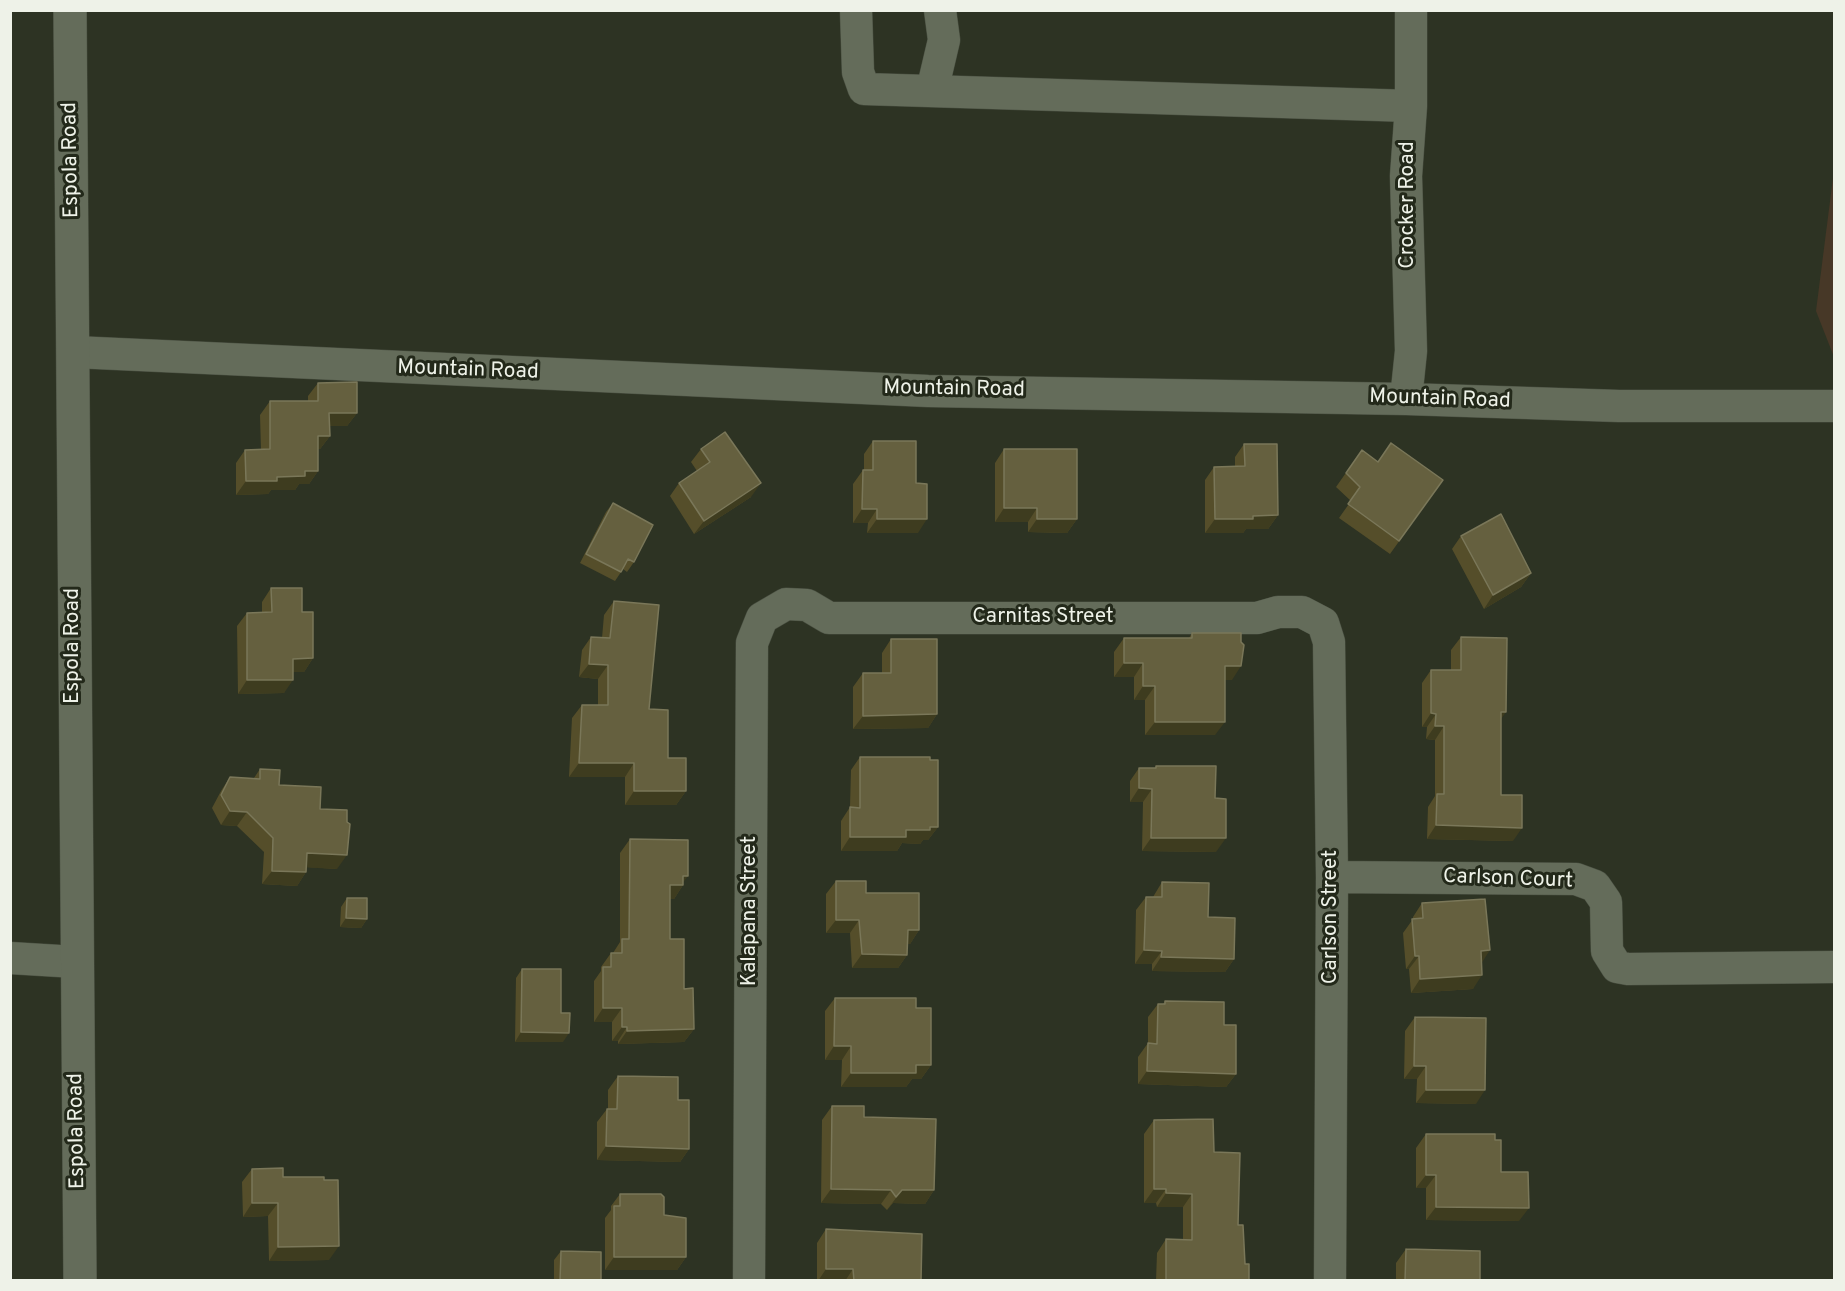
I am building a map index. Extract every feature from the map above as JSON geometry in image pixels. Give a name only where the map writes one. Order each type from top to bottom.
[{"type":"main road","name":"Espola Road","points":[[70,10],[80,1281]]},
{"type":"street","points":[[856,10],[858,72],[864,89],[1411,106]]},
{"type":"street","points":[[932,91],[944,40],[940,10]]},
{"type":"street","name":"Crocker Road","points":[[1406,399],[1411,351],[1406,176],[1411,106],[1411,10]]},
{"type":"street","name":"Mountain Road","points":[[74,352],[928,390],[1406,399],[1619,406],[1834,406]]},
{"type":"street","name":"Kalapana Street","points":[[749,1281],[752,643],[762,618],[786,604],[807,605],[829,618]]},
{"type":"street","name":"Carlson Street","points":[[1257,618],[1278,612],[1302,612],[1323,623],[1329,642],[1332,877],[1330,1281]]},
{"type":"street","name":"Carnitas Street","points":[[829,618],[1257,618]]},
{"type":"street","name":"Carlson Court","points":[[1332,877],[1575,879],[1595,886],[1606,903],[1607,951],[1617,967],[1628,969],[1834,967]]},
{"type":"street","points":[[10,958],[76,962]]},
{"type":"shaded area","points":[[1834,170],[1834,357],[1816,311]]},
{"type":"building","points":[[357,382],[357,413],[329,413],[330,436],[318,436],[318,471],[305,471],[305,476],[277,477],[277,481],[246,481],[245,450],[270,449],[270,401],[318,401],[318,383]]},
{"type":"building","points":[[725,432],[761,483],[704,521],[679,483],[710,462],[701,449]]},
{"type":"building","points":[[873,441],[916,441],[916,483],[927,484],[927,519],[877,519],[877,509],[862,509],[863,470],[873,470]]},
{"type":"building","points":[[1391,443],[1443,480],[1399,541],[1348,504],[1360,487],[1346,473],[1362,450],[1378,462]]},
{"type":"building","points":[[1244,444],[1277,444],[1278,515],[1253,516],[1253,519],[1215,519],[1214,467],[1245,466]]},
{"type":"building","points":[[1004,449],[1077,449],[1077,519],[1037,519],[1037,508],[1004,508]]},
{"type":"building","points":[[613,503],[653,525],[634,562],[628,559],[621,572],[586,554]]},
{"type":"building","points":[[1501,514],[1531,573],[1493,595],[1461,536]]},
{"type":"building","points":[[271,588],[302,588],[302,612],[313,612],[313,658],[293,659],[293,680],[247,680],[247,613],[272,612]]},
{"type":"building","points":[[614,601],[659,605],[649,709],[668,710],[668,758],[686,758],[686,791],[634,791],[634,763],[579,763],[582,705],[608,705],[608,665],[589,664],[591,637],[610,638]]},
{"type":"building","points":[[1192,633],[1241,633],[1241,642],[1244,645],[1241,666],[1225,666],[1225,722],[1155,722],[1155,686],[1143,686],[1143,663],[1124,663],[1124,638],[1192,638]]},
{"type":"building","points":[[1461,637],[1507,638],[1506,712],[1501,712],[1501,795],[1522,795],[1522,828],[1436,825],[1437,794],[1444,794],[1444,726],[1435,726],[1436,714],[1431,713],[1431,670],[1461,670]]},
{"type":"building","points":[[891,639],[937,639],[937,714],[863,716],[863,673],[891,673]]},
{"type":"building","points":[[860,757],[930,757],[930,760],[938,760],[938,827],[930,827],[930,830],[906,830],[906,837],[850,837],[850,807],[860,808]]},
{"type":"building","points":[[1156,766],[1216,766],[1215,798],[1226,799],[1226,838],[1151,838],[1152,789],[1139,788],[1139,768],[1156,768]]},
{"type":"building","points":[[260,769],[280,770],[279,785],[321,787],[320,809],[347,810],[347,822],[350,824],[347,855],[307,853],[306,872],[272,871],[273,838],[247,812],[230,811],[221,795],[230,777],[260,779]]},
{"type":"building","points":[[630,839],[688,840],[688,876],[683,876],[683,885],[670,885],[670,939],[684,939],[684,989],[693,988],[694,1029],[627,1031],[627,1027],[622,1027],[622,1008],[603,1008],[603,967],[611,967],[611,953],[622,953],[622,939],[629,939]]},
{"type":"building","points":[[836,881],[866,881],[866,893],[919,893],[919,930],[908,930],[907,955],[862,954],[859,920],[836,920]]},
{"type":"building","points":[[1162,882],[1209,883],[1208,917],[1235,918],[1234,959],[1161,957],[1162,951],[1144,950],[1146,897],[1162,897]]},
{"type":"building","points":[[347,898],[367,898],[367,919],[346,918]]},
{"type":"building","points":[[1485,899],[1490,950],[1481,951],[1482,975],[1420,979],[1419,956],[1415,956],[1412,919],[1423,918],[1422,903]]},
{"type":"building","points":[[522,969],[561,969],[561,1013],[570,1013],[569,1033],[521,1032]]},
{"type":"building","points":[[835,998],[916,998],[916,1008],[931,1008],[931,1065],[916,1065],[916,1073],[851,1073],[851,1046],[834,1046]]},
{"type":"building","points":[[1165,1001],[1224,1002],[1224,1025],[1236,1025],[1236,1074],[1147,1071],[1148,1043],[1157,1044],[1158,1004],[1165,1004]]},
{"type":"building","points":[[1415,1017],[1486,1018],[1485,1090],[1426,1090],[1426,1066],[1414,1066]]},
{"type":"building","points":[[618,1076],[678,1077],[678,1100],[689,1100],[689,1149],[606,1146],[607,1109],[617,1109]]},
{"type":"building","points":[[832,1106],[864,1106],[864,1117],[936,1119],[934,1190],[902,1190],[896,1197],[891,1190],[831,1189]]},
{"type":"building","points":[[1213,1119],[1214,1152],[1240,1153],[1238,1225],[1243,1225],[1245,1264],[1249,1264],[1249,1281],[1166,1281],[1166,1239],[1192,1240],[1192,1194],[1166,1193],[1166,1189],[1154,1189],[1154,1120]]},
{"type":"building","points":[[1426,1134],[1495,1134],[1495,1140],[1501,1140],[1501,1172],[1528,1172],[1529,1208],[1436,1207],[1436,1175],[1426,1175]]},
{"type":"building","points":[[283,1168],[283,1177],[324,1177],[324,1180],[338,1180],[339,1246],[278,1247],[278,1203],[252,1203],[252,1169]]},
{"type":"building","points":[[620,1194],[661,1194],[664,1197],[664,1215],[686,1218],[686,1257],[614,1257],[614,1206],[620,1206]]},
{"type":"building","points":[[826,1229],[922,1234],[921,1281],[854,1281],[853,1269],[826,1269]]},
{"type":"building","points":[[1406,1249],[1480,1251],[1480,1281],[1405,1281]]},
{"type":"building","points":[[561,1251],[601,1252],[601,1281],[560,1281]]}]
